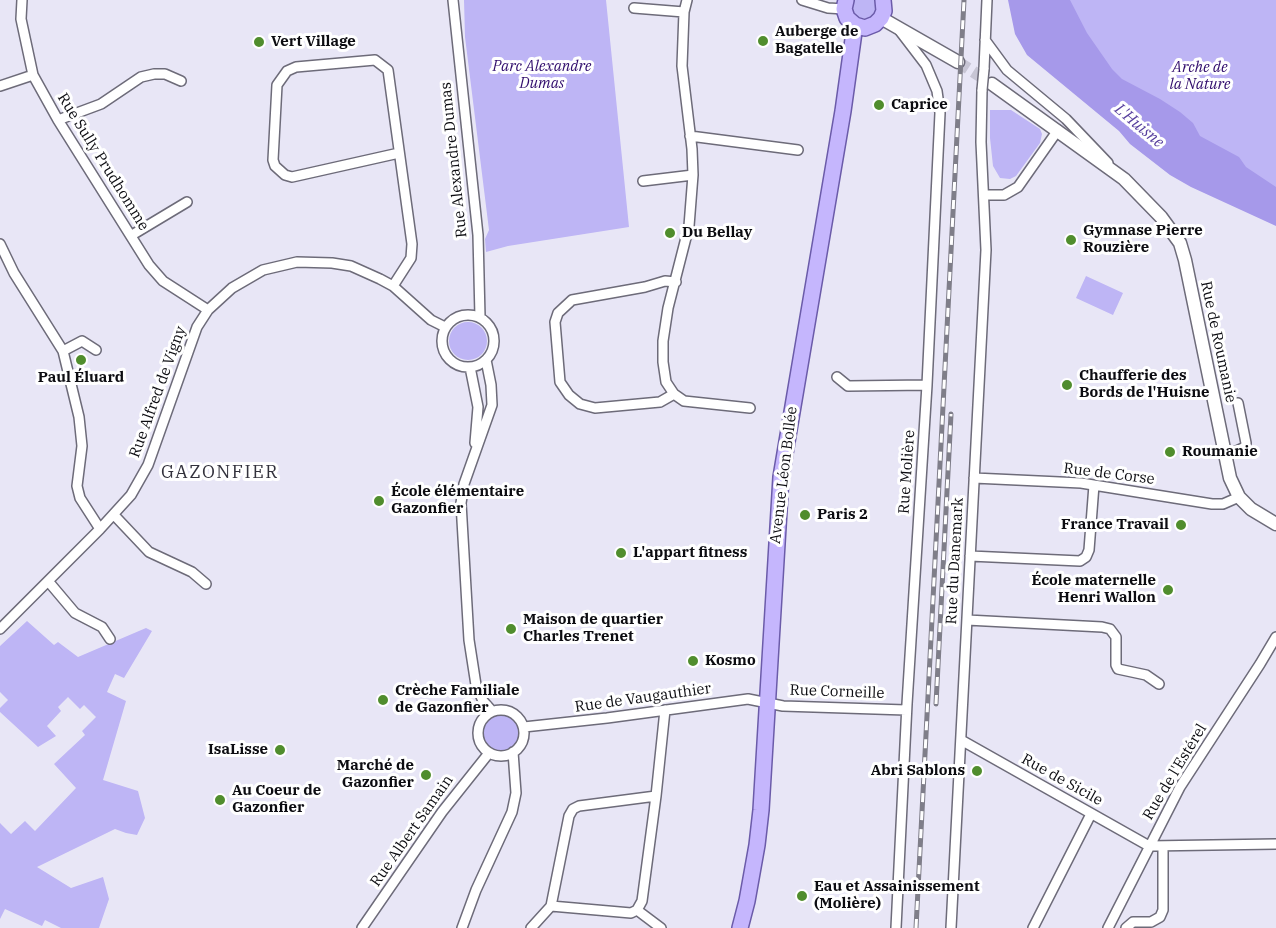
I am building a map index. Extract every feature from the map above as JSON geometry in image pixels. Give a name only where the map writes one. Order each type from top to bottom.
[{"type":"main road","points":[[845,4],[847,18],[855,25],[870,27],[881,18],[884,11],[883,0]]},
{"type":"main road","name":"Avenue Léon Bollée","points":[[740,928],[757,845],[781,477],[843,111],[855,25]]},
{"type":"street","name":"Rue Sully Prudhomme","points":[[22,0],[21,19],[33,75],[58,120],[149,265],[163,281],[208,310]]},
{"type":"street","name":"Rue Alexandre Dumas","points":[[453,0],[478,235],[480,317]]},
{"type":"street","points":[[687,0],[684,12],[682,66],[693,175],[689,226],[668,308],[663,341],[666,382],[674,394],[684,401],[750,408]]},
{"type":"street","points":[[802,0],[828,8],[845,4]]},
{"type":"street","name":"Rue du Danemark","points":[[951,928],[986,250],[981,142],[990,87],[984,69],[987,0]]},
{"type":"street","points":[[634,8],[684,12]]},
{"type":"street","points":[[881,18],[958,62]]},
{"type":"street","name":"Rue Molière","points":[[896,928],[940,113],[937,91],[929,72],[919,54],[899,30]]},
{"type":"street","points":[[985,40],[1007,70],[1066,119],[1124,179]]},
{"type":"street","points":[[393,286],[411,258],[412,244],[388,70],[375,60],[296,67],[287,71],[277,85],[273,160],[275,166],[285,175],[292,177],[399,153]]},
{"type":"street","points":[[58,120],[101,104],[141,77],[165,74],[181,81]]},
{"type":"street","points":[[0,86],[33,75]]},
{"type":"street","name":"Rue de Roumanie","points":[[990,87],[1058,130],[1124,179],[1161,217],[1180,243],[1230,478],[1239,497]]},
{"type":"street","points":[[984,195],[1004,195],[1018,187],[1058,130]]},
{"type":"street","points":[[690,135],[798,150]]},
{"type":"street","points":[[643,181],[693,175]]},
{"type":"street","points":[[132,235],[187,202]]},
{"type":"street","points":[[0,244],[14,273],[63,351],[80,417],[82,446],[77,486],[80,498],[100,529]]},
{"type":"street","name":"Rue Alfred de Vigny","points":[[0,629],[114,515],[131,495],[147,465],[197,327],[208,310],[232,288],[263,270],[297,262],[351,266],[393,286],[431,320],[445,327]]},
{"type":"street","points":[[674,394],[660,402],[595,408],[580,404],[569,395],[560,382],[555,322],[558,313],[572,300],[645,287],[665,281],[676,282]]},
{"type":"street","points":[[470,314],[480,317],[492,329],[494,338],[492,352],[479,365],[470,367],[454,363],[447,357],[442,345],[445,327],[452,319],[461,315],[470,314]]},
{"type":"street","points":[[63,351],[82,341],[96,350]]},
{"type":"street","points":[[486,360],[492,405],[464,484],[461,503],[469,640],[476,685],[483,701],[492,711]]},
{"type":"street","points":[[470,367],[478,407],[474,454]]},
{"type":"street","points":[[837,376],[848,386],[927,386]]},
{"type":"street","points":[[1226,456],[1243,450],[1246,443],[1238,403]]},
{"type":"street","name":"Rue de Corse","points":[[974,478],[1094,485],[1212,504],[1224,504],[1239,497]]},
{"type":"street","points":[[970,556],[1080,561],[1086,557],[1089,550],[1094,485]]},
{"type":"street","points":[[1239,497],[1251,509],[1276,524]]},
{"type":"street","points":[[114,515],[149,552],[192,572],[206,584]]},
{"type":"street","points":[[48,580],[75,613],[102,627],[110,639]]},
{"type":"street","points":[[967,620],[1110,629],[1116,637],[1118,669],[1146,675],[1159,684]]},
{"type":"street","name":"Rue de l'Estérel","points":[[1108,928],[1180,787],[1276,637]]},
{"type":"street","name":"Rue de Vaugauthier","points":[[524,727],[748,699],[766,702]]},
{"type":"street","name":"Rue Corneille","points":[[766,702],[783,706],[906,710]]},
{"type":"street","points":[[551,906],[631,913],[637,910],[642,901],[665,710]]},
{"type":"street","points":[[492,711],[510,711],[517,715],[524,727],[523,742],[513,752],[502,756],[489,753],[479,740],[478,731],[483,718],[492,711]]},
{"type":"street","name":"Rue de Sicile","points":[[961,740],[1149,846]]},
{"type":"street","points":[[462,928],[476,890],[512,812],[516,793],[513,752]]},
{"type":"street","name":"Rue Albert Samain","points":[[362,928],[442,812],[489,753]]},
{"type":"street","points":[[531,928],[551,906],[569,816],[573,809],[579,806],[656,796]]},
{"type":"street","points":[[1033,928],[1091,814]]},
{"type":"street","points":[[1149,846],[1276,844]]},
{"type":"street","points":[[1126,928],[1133,922],[1151,922],[1160,917],[1163,910],[1163,846]]},
{"type":"street","points":[[637,910],[662,928]]},
{"type":"green space","name":"Parc Alexandre Dumas","points":[[464,0],[606,0],[629,227],[508,246],[486,252],[485,239],[489,230],[465,37]]},
{"type":"green space","points":[[854,0],[874,0],[877,8],[874,15],[867,19],[856,17],[852,10]]},
{"type":"green space","name":"Arche de la Nature","points":[[1038,0],[1276,0],[1276,217],[1200,178]]},
{"type":"green space","points":[[990,110],[1011,110],[1040,129],[1042,134],[1040,143],[1016,176],[1010,179],[1000,178],[993,166]]},
{"type":"green space","points":[[1086,276],[1123,293],[1113,315],[1076,298]]},
{"type":"green space","points":[[468,322],[481,328],[487,341],[481,354],[468,360],[455,354],[449,341],[455,328]]},
{"type":"green space","points":[[27,621],[54,645],[58,642],[78,657],[146,628],[152,631],[124,678],[115,674],[107,692],[126,701],[103,780],[138,791],[145,818],[137,835],[115,829],[37,867],[71,888],[103,877],[109,899],[99,928],[61,928],[45,920],[42,926],[5,909],[0,919],[0,823],[11,834],[25,821],[35,831],[76,788],[54,764],[85,735],[82,731],[96,717],[84,705],[80,709],[68,697],[58,707],[61,711],[47,726],[56,736],[38,747],[0,712],[0,708],[8,700],[0,692],[0,646]]},
{"type":"green space","points":[[501,710],[517,717],[524,733],[517,749],[501,756],[485,749],[478,733],[485,717]]},
{"type":"water","name":"L'Huisne","points":[[1008,0],[1070,0],[1087,33],[1112,69],[1122,79],[1180,112],[1193,123],[1200,136],[1239,157],[1246,167],[1276,187],[1276,226],[1191,187],[1170,175],[1130,144],[1119,131],[1027,55],[1015,34]]},
{"type":"tunnel","points":[[958,62],[991,83]]},
{"type":"railway","points":[[916,928],[964,0]]},
{"type":"railway","points":[[936,704],[951,414]]},
{"type":"place","name":"Auberge de Bagatelle","points":[[763,41]]},
{"type":"place","name":"Vert Village","points":[[259,42]]},
{"type":"place","name":"Caprice","points":[[879,105]]},
{"type":"place","name":"Du Bellay","points":[[670,233]]},
{"type":"place","name":"Gymnase Pierre Rouzière","points":[[1071,240]]},
{"type":"place","name":"Paul Éluard","points":[[81,360]]},
{"type":"place","name":"Chaufferie des Bords de l'Huisne","points":[[1067,385]]},
{"type":"place","name":"Roumanie","points":[[1170,452]]},
{"type":"place","name":"École élémentaire Gazonfier","points":[[379,501]]},
{"type":"place","name":"Paris 2","points":[[805,515]]},
{"type":"place","name":"France Travail","points":[[1181,525]]},
{"type":"place","name":"L'appart fitness","points":[[621,553]]},
{"type":"place","name":"École maternelle Henri Wallon","points":[[1168,590]]},
{"type":"place","name":"Maison de quartier Charles Trenet","points":[[511,629]]},
{"type":"place","name":"Kosmo","points":[[693,661]]},
{"type":"place","name":"Crèche Familiale de Gazonfier","points":[[383,700]]},
{"type":"place","name":"IsaLisse","points":[[280,750]]},
{"type":"place","name":"Abri Sablons","points":[[977,771]]},
{"type":"place","name":"Marché de Gazonfier","points":[[426,775]]},
{"type":"place","name":"Au Coeur de Gazonfier","points":[[220,800]]},
{"type":"place","name":"Eau et Assainissement (Molière)","points":[[802,896]]},
{"type":"district","name":"GAZONFIER","points":[[220,473]]}]
